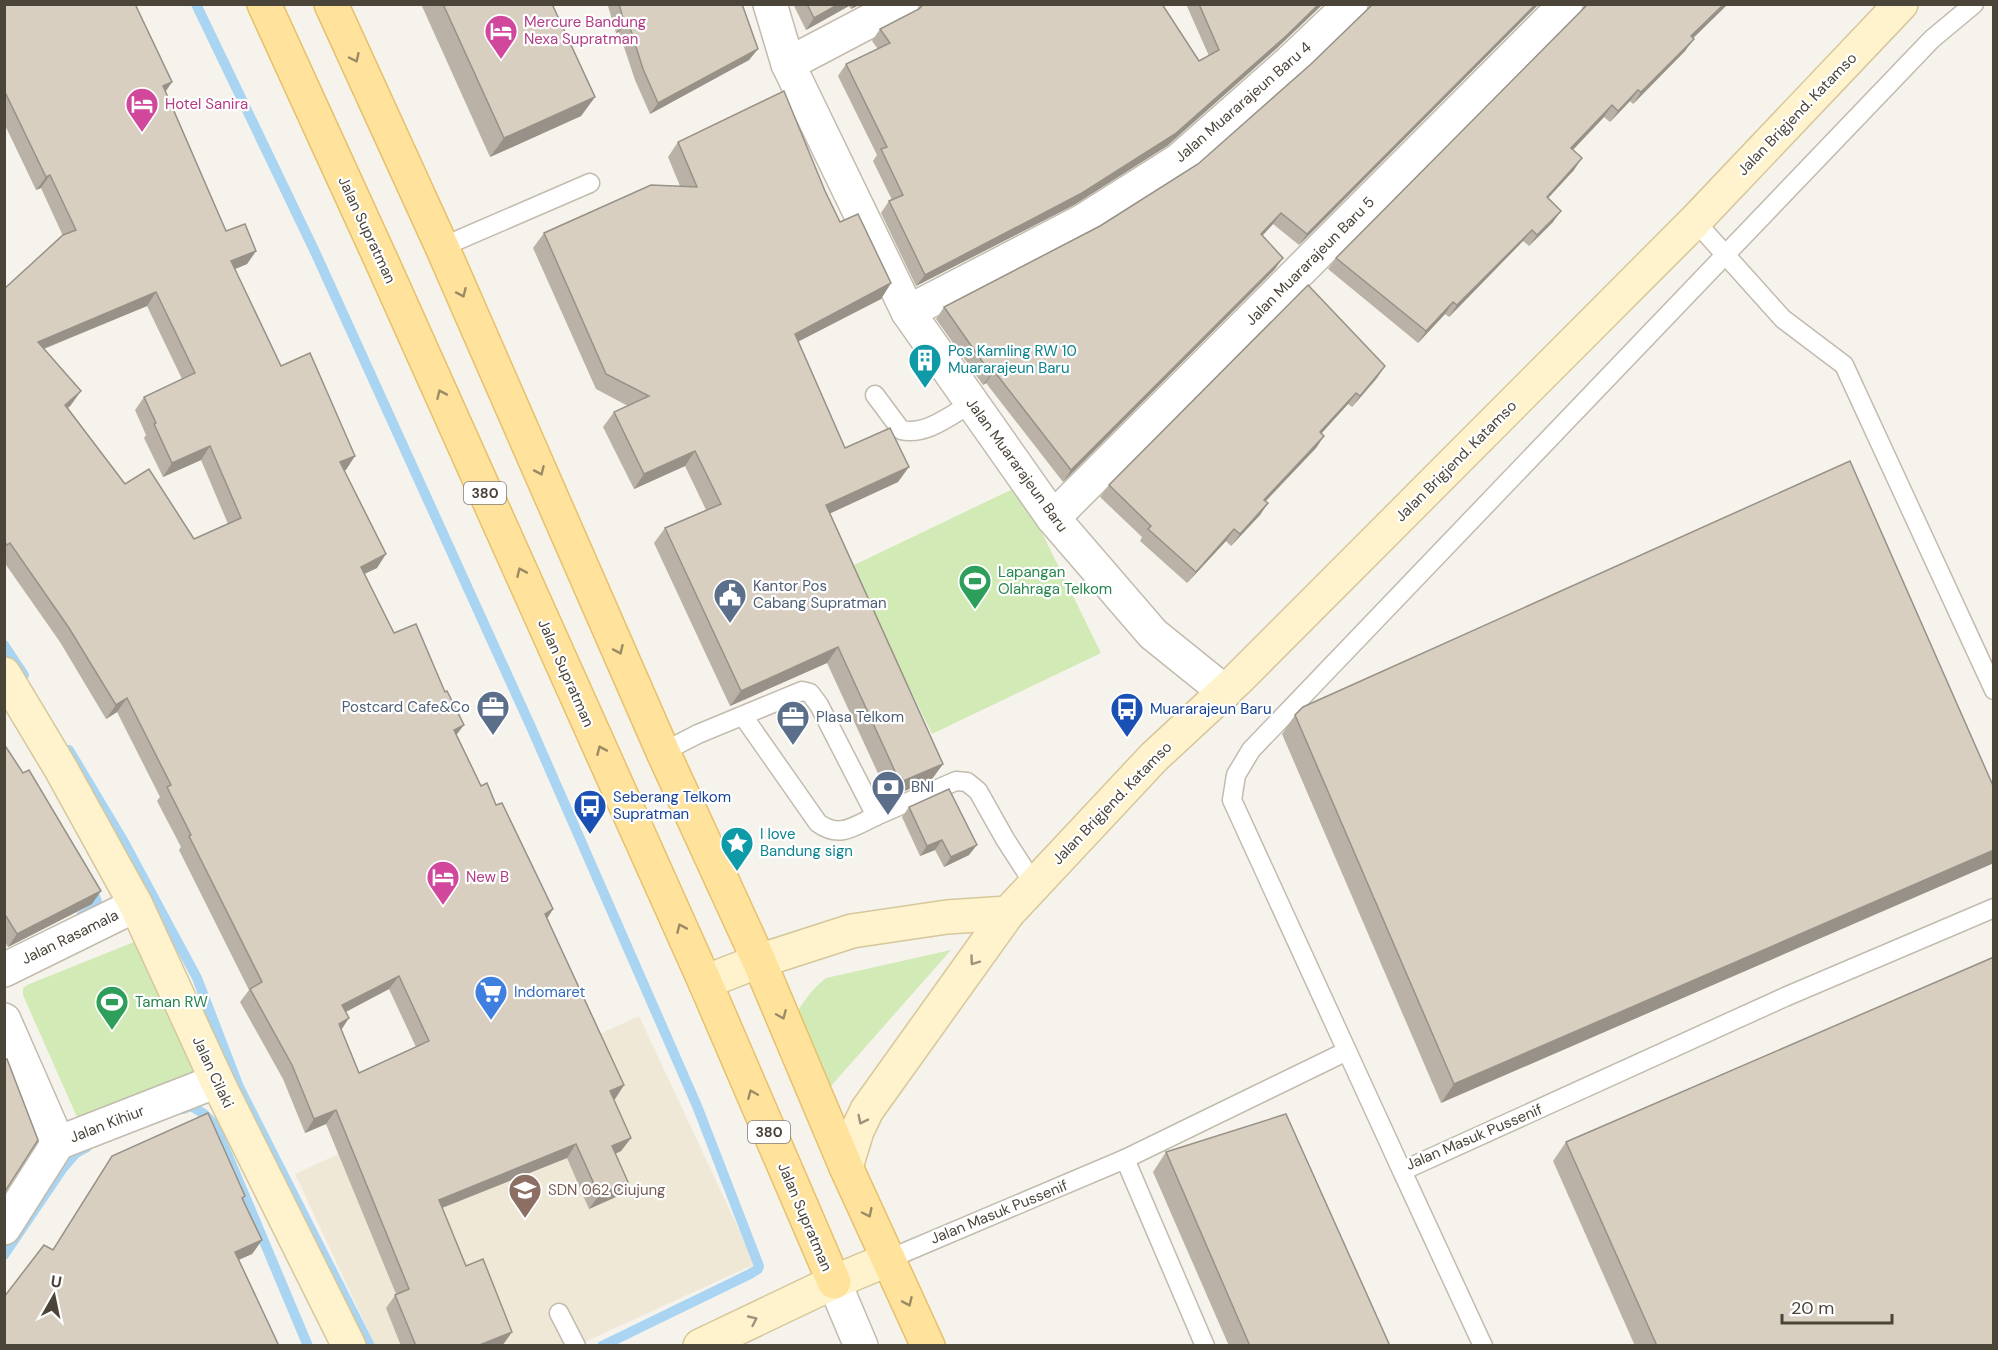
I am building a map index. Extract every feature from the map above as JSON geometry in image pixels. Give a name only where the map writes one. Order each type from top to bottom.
[{"type":"main road","name":"Jalan Supratman","points":[[264,4],[705,982],[834,1282]]},
{"type":"main road","points":[[331,4],[442,247],[663,752],[759,961],[846,1167],[928,1346]]},
{"type":"main road","name":"Jalan Brigjend. Katamso","points":[[846,1167],[857,1131],[867,1110],[1008,913],[1034,884],[1154,757],[1225,692],[1695,221],[1901,4]]},
{"type":"main road","name":"Jalan Cilaki","points":[[4,674],[61,769],[136,904],[217,1081],[350,1346]]},
{"type":"main road","points":[[705,982],[759,961],[852,931],[947,917],[1008,913]]},
{"type":"main road","points":[[700,1346],[889,1258]]},
{"type":"street","name":"Jalan Muararajeun Baru","points":[[770,4],[788,64],[909,312],[1053,518],[1153,634],[1225,692]]},
{"type":"street","points":[[788,64],[902,4]]},
{"type":"street","name":"Jalan Muararajeun Baru 4","points":[[909,312],[1083,221],[1178,161],[1290,62],[1351,4]]},
{"type":"street","name":"Jalan Muararajeun Baru 5","points":[[1053,518],[1566,4]]},
{"type":"street","name":"Jalan Rasamala","points":[[4,970],[136,904]]},
{"type":"street","points":[[4,1020],[58,1143]]},
{"type":"street","name":"Jalan Kihiur","points":[[4,1228],[58,1143],[217,1081]]},
{"type":"street","name":"Jalan Supratman","points":[[834,1282],[861,1346]]},
{"type":"lane","points":[[1347,1051],[1232,800],[1236,774],[1251,750],[1932,39],[1974,4]]},
{"type":"lane","points":[[442,247],[590,183]]},
{"type":"lane","points":[[1695,221],[1783,319],[1844,365],[1994,690]]},
{"type":"lane","points":[[875,395],[901,430],[911,432],[932,425],[972,403]]},
{"type":"lane","points":[[663,752],[698,734],[802,691],[810,693],[819,705],[876,816]]},
{"type":"lane","points":[[743,716],[818,824],[826,829],[842,832],[956,781],[967,782],[978,791],[1034,884]]},
{"type":"lane","name":"Jalan Masuk Pussenif","points":[[889,1258],[1125,1159],[1347,1051],[1402,1171],[1785,997],[1994,908]]},
{"type":"lane","points":[[1125,1159],[1205,1346]]},
{"type":"lane","points":[[1402,1171],[1483,1346]]},
{"type":"lane","points":[[559,1313],[576,1346]]},
{"type":"shaded area","name":"SDN 062 Ciujung","points":[[639,1016],[755,1264],[578,1345],[375,1345],[295,1174]]},
{"type":"green space","name":"Lapangan Olahraga Telkom","points":[[1019,486],[1101,653],[932,734],[850,567]]},
{"type":"green space","name":"Taman RW","points":[[139,940],[201,1071],[80,1119],[77,1117],[23,995],[23,988]]},
{"type":"green space","points":[[951,950],[823,1095],[792,1023],[811,993],[826,978]]},
{"type":"building","points":[[4,4],[135,4],[172,82],[163,86],[226,231],[245,224],[256,251],[231,261],[281,366],[310,353],[355,456],[340,462],[386,554],[361,567],[394,633],[416,624],[445,692],[447,691],[464,725],[454,730],[481,786],[487,783],[496,805],[502,803],[553,909],[545,914],[624,1085],[610,1091],[631,1138],[612,1146],[628,1182],[599,1195],[576,1144],[439,1200],[466,1266],[483,1259],[512,1332],[477,1346],[416,1346],[395,1295],[409,1289],[336,1110],[314,1119],[292,1065],[250,989],[262,982],[189,836],[191,835],[167,787],[171,785],[127,698],[116,705],[69,628],[10,543],[7,545],[4,541],[4,289],[63,235],[76,230],[50,175],[46,177],[4,90]],"holes":[[[156,292],[195,373],[144,397],[156,423],[154,424],[172,463],[210,446],[241,518],[194,539],[149,469],[125,484],[65,405],[81,391],[38,342]],[[399,976],[429,1041],[359,1073],[339,1024],[349,1018],[342,1005]]]},
{"type":"building","name":"Mercure Bandung Nexa Supratman","points":[[443,4],[552,4],[595,97],[504,138]]},
{"type":"building","points":[[619,4],[742,4],[758,49],[658,103],[643,69],[628,21],[624,22]]},
{"type":"building","points":[[807,4],[839,4],[814,18]]},
{"type":"building","points":[[924,4],[1162,4],[1199,61],[1219,50],[1199,4],[1319,4],[1175,134],[1082,193],[925,275],[889,201],[903,195],[881,149],[887,147],[846,64],[890,43],[880,29],[919,9]]},
{"type":"building","points":[[1373,4],[1536,4],[1307,234],[1281,213],[1261,234],[1283,258],[1071,470],[994,371],[991,374],[944,307],[1100,226],[1198,164],[1311,64]]},
{"type":"building","points":[[1588,4],[1724,4],[1691,36],[1694,39],[1641,92],[1638,90],[1618,111],[1612,105],[1571,148],[1582,158],[1547,197],[1561,211],[1537,235],[1532,230],[1457,305],[1453,302],[1426,331],[1336,258]]},
{"type":"building","points":[[784,91],[840,222],[858,214],[891,283],[795,334],[845,448],[890,428],[909,467],[826,505],[943,764],[903,781],[902,778],[899,780],[838,647],[741,691],[665,528],[721,504],[695,451],[644,474],[614,412],[649,396],[606,374],[544,233],[651,185],[697,187],[678,142]]},
{"type":"building","points":[[1308,285],[1385,366],[1360,396],[1356,393],[1320,432],[1324,436],[1264,500],[1268,503],[1240,534],[1234,529],[1196,572],[1148,529],[1151,526],[1109,485]]},
{"type":"building","points":[[1850,461],[1994,788],[1994,850],[1454,1084],[1295,715],[1303,707]]},
{"type":"building","points":[[4,744],[23,773],[29,770],[101,891],[17,934],[4,913]]},
{"type":"building","points":[[949,789],[977,845],[951,857],[942,840],[927,846],[909,807]]},
{"type":"building","points":[[1994,957],[1994,1346],[1657,1346],[1566,1142]]},
{"type":"building","points":[[7,1059],[38,1140],[4,1193],[4,1060]]},
{"type":"building","points":[[208,1113],[245,1196],[242,1198],[262,1240],[235,1252],[279,1346],[4,1346],[4,1297],[44,1245],[53,1250],[112,1156]]},
{"type":"building","points":[[1286,1114],[1390,1346],[1250,1346],[1166,1152]]},
{"type":"waterway","points":[[196,4],[316,254],[531,727],[697,1106],[759,1266],[750,1274],[602,1346]]},
{"type":"waterway","points":[[4,645],[24,675]]},
{"type":"waterway","points":[[69,750],[124,842],[197,978],[239,1087],[370,1346]]},
{"type":"waterway","points":[[81,916],[91,910],[97,902],[91,886]]},
{"type":"waterway","points":[[183,1109],[191,1106],[215,1125],[308,1346]]},
{"type":"waterway","points":[[4,1255],[63,1168],[76,1153],[87,1147]]},
{"type":"place","name":"Mercure Bandung Nexa Supratman","points":[[501,60]]},
{"type":"place","name":"Hotel Sanira","points":[[142,133]]},
{"type":"place","name":"Pos Kamling RW 10 Muararajeun Baru","points":[[925,389]]},
{"type":"place","name":"Lapangan Olahraga Telkom","points":[[975,610]]},
{"type":"place","name":"Kantor Pos Cabang Supratman","points":[[730,624]]},
{"type":"place","name":"Postcard Cafe&Co","points":[[493,736]]},
{"type":"place","name":"Muararajeun Baru","points":[[1127,738]]},
{"type":"place","name":"Plasa Telkom","points":[[793,746]]},
{"type":"place","name":"BNI","points":[[888,816]]},
{"type":"place","name":"Seberang Telkom Supratman","points":[[590,835]]},
{"type":"place","name":"I love Bandung sign","points":[[737,872]]},
{"type":"place","name":"New B","points":[[443,906]]},
{"type":"place","name":"Indomaret","points":[[491,1021]]},
{"type":"place","name":"Taman RW","points":[[112,1031]]},
{"type":"place","name":"SDN 062 Ciujung","points":[[525,1219]]}]
